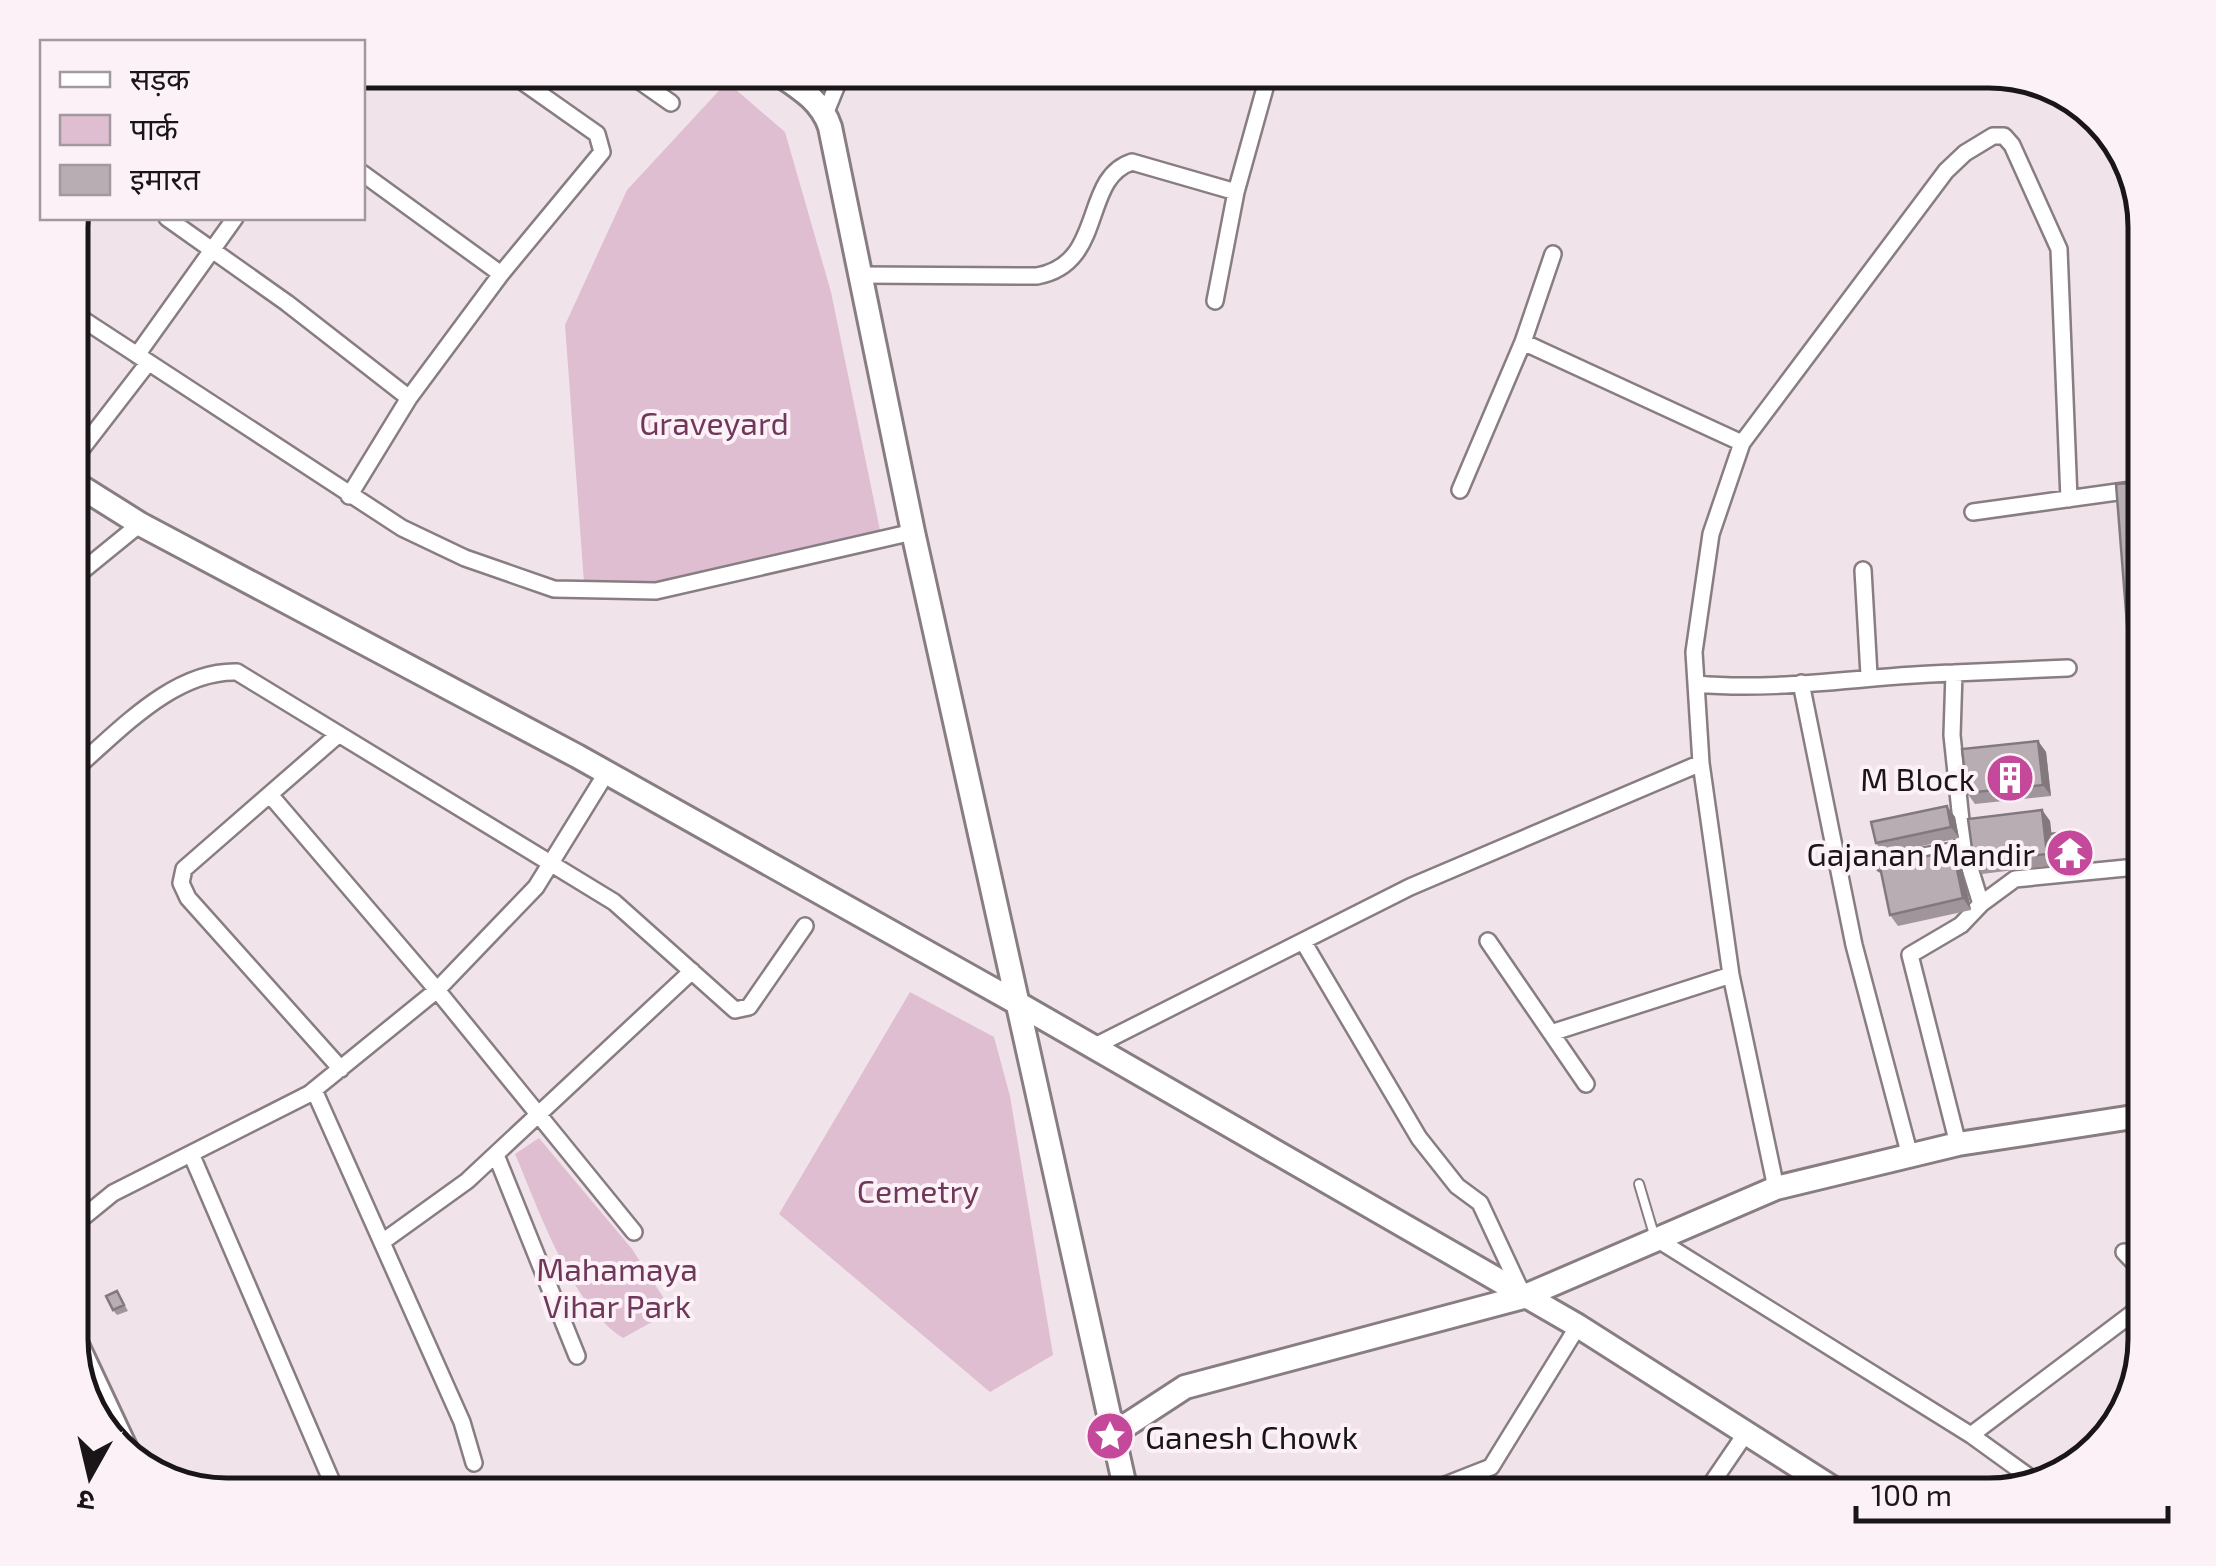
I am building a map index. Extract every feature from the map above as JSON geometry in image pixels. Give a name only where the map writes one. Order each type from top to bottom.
[{"type":"street","points":[[349,496],[409,398],[501,274],[599,158],[603,144],[597,134],[532,88]]},
{"type":"street","points":[[649,88],[671,104]]},
{"type":"street","points":[[795,88],[826,112]]},
{"type":"street","points":[[836,88],[826,112],[912,532],[1086,1303],[1121,1478]]},
{"type":"street","points":[[1215,301],[1236,192],[1265,88]]},
{"type":"street","points":[[1776,1188],[1731,975],[1702,762],[1694,652],[1711,534],[1742,443],[1946,171],[1964,153],[1993,136],[2004,136],[2060,248],[2069,499]]},
{"type":"street","points":[[860,276],[1036,276],[1062,269],[1072,262],[1086,236],[1114,172],[1132,162],[1236,192]]},
{"type":"street","points":[[365,175],[501,274]]},
{"type":"street","points":[[169,220],[214,248],[409,398]]},
{"type":"street","points":[[88,438],[234,220]]},
{"type":"street","points":[[1460,490],[1523,342],[1553,254]]},
{"type":"street","points":[[88,323],[402,528],[465,558],[554,589],[580,593],[656,591],[912,532]]},
{"type":"street","points":[[1523,342],[1742,443]]},
{"type":"street","points":[[88,491],[140,524],[280,594],[606,772],[1019,1004],[1578,1326],[1817,1478]]},
{"type":"street","points":[[1972,512],[2128,491]]},
{"type":"street","points":[[88,566],[140,524]]},
{"type":"street","points":[[1863,570],[1870,675]]},
{"type":"street","points":[[1697,684],[1801,683],[1870,675],[2068,668]]},
{"type":"street","points":[[88,757],[155,702],[213,671],[237,672],[614,902],[736,1010],[746,1010],[805,926]]},
{"type":"street","points":[[1954,673],[1952,736],[1964,849],[1981,904]]},
{"type":"street","points":[[1801,683],[1854,945],[1910,1156]]},
{"type":"street","points":[[338,734],[184,870],[181,883],[188,898],[340,1068]]},
{"type":"street","points":[[1094,1047],[1410,888],[1702,762]]},
{"type":"street","points":[[88,1214],[113,1194],[314,1090],[437,990],[553,864],[606,772]]},
{"type":"street","points":[[270,796],[437,990],[634,1232]]},
{"type":"street","points":[[1883,863],[1964,849]]},
{"type":"street","points":[[1958,1144],[1910,954],[1962,925],[2014,878],[2128,868]]},
{"type":"street","points":[[1304,942],[1419,1138],[1457,1186],[1480,1204],[1523,1297]]},
{"type":"street","points":[[1488,942],[1586,1084]]},
{"type":"street","points":[[384,1240],[496,1155],[692,970]]},
{"type":"street","points":[[1551,1033],[1731,975]]},
{"type":"street","points":[[314,1090],[384,1240],[462,1422],[474,1463]]},
{"type":"street","points":[[1110,1436],[1185,1387],[1523,1297],[1776,1188],[1958,1144],[2128,1118]]},
{"type":"street","points":[[496,1155],[577,1356]]},
{"type":"street","points":[[192,1156],[330,1478]]},
{"type":"street","points":[[1656,1238],[1971,1435],[2025,1474]]},
{"type":"street","points":[[2124,1252],[2128,1256]]},
{"type":"street","points":[[1971,1435],[2128,1316]]},
{"type":"street","points":[[1461,1478],[1490,1466],[1578,1326]]},
{"type":"street","points":[[94,1382],[110,1415]]},
{"type":"street","points":[[1715,1478],[1746,1433]]},
{"type":"lane","points":[[1639,1184],[1656,1238]]},
{"type":"green space","name":"Graveyard","points":[[721,88],[734,88],[785,132],[831,292],[881,535],[585,596],[565,325],[627,190]]},
{"type":"green space","name":"Cemetry","points":[[910,992],[994,1037],[1010,1096],[1053,1355],[990,1392],[779,1214]]},
{"type":"green space","name":"Mahamaya Vihar Park","points":[[539,1138],[632,1249],[672,1311],[623,1338],[588,1303],[558,1255],[515,1154]]},
{"type":"building","points":[[2128,483],[2128,637],[2116,484]]},
{"type":"building","name":"M Block","points":[[2038,741],[2043,785],[1967,793],[1962,749]]},
{"type":"building","points":[[1947,806],[1951,827],[1876,843],[1871,822]]},
{"type":"building","points":[[2042,810],[2047,854],[1974,863],[1968,819]]},
{"type":"building","points":[[2074,831],[2076,850],[2051,853],[2049,834]]},
{"type":"building","points":[[1953,850],[1963,898],[1890,915],[1880,867]]},
{"type":"building","points":[[117,1291],[124,1305],[113,1310],[106,1296]]},
{"type":"place","name":"M Block","points":[[2010,778]]},
{"type":"place","name":"Gajanan Mandir","points":[[2070,853]]},
{"type":"place","name":"Ganesh Chowk","points":[[1110,1436]]}]
